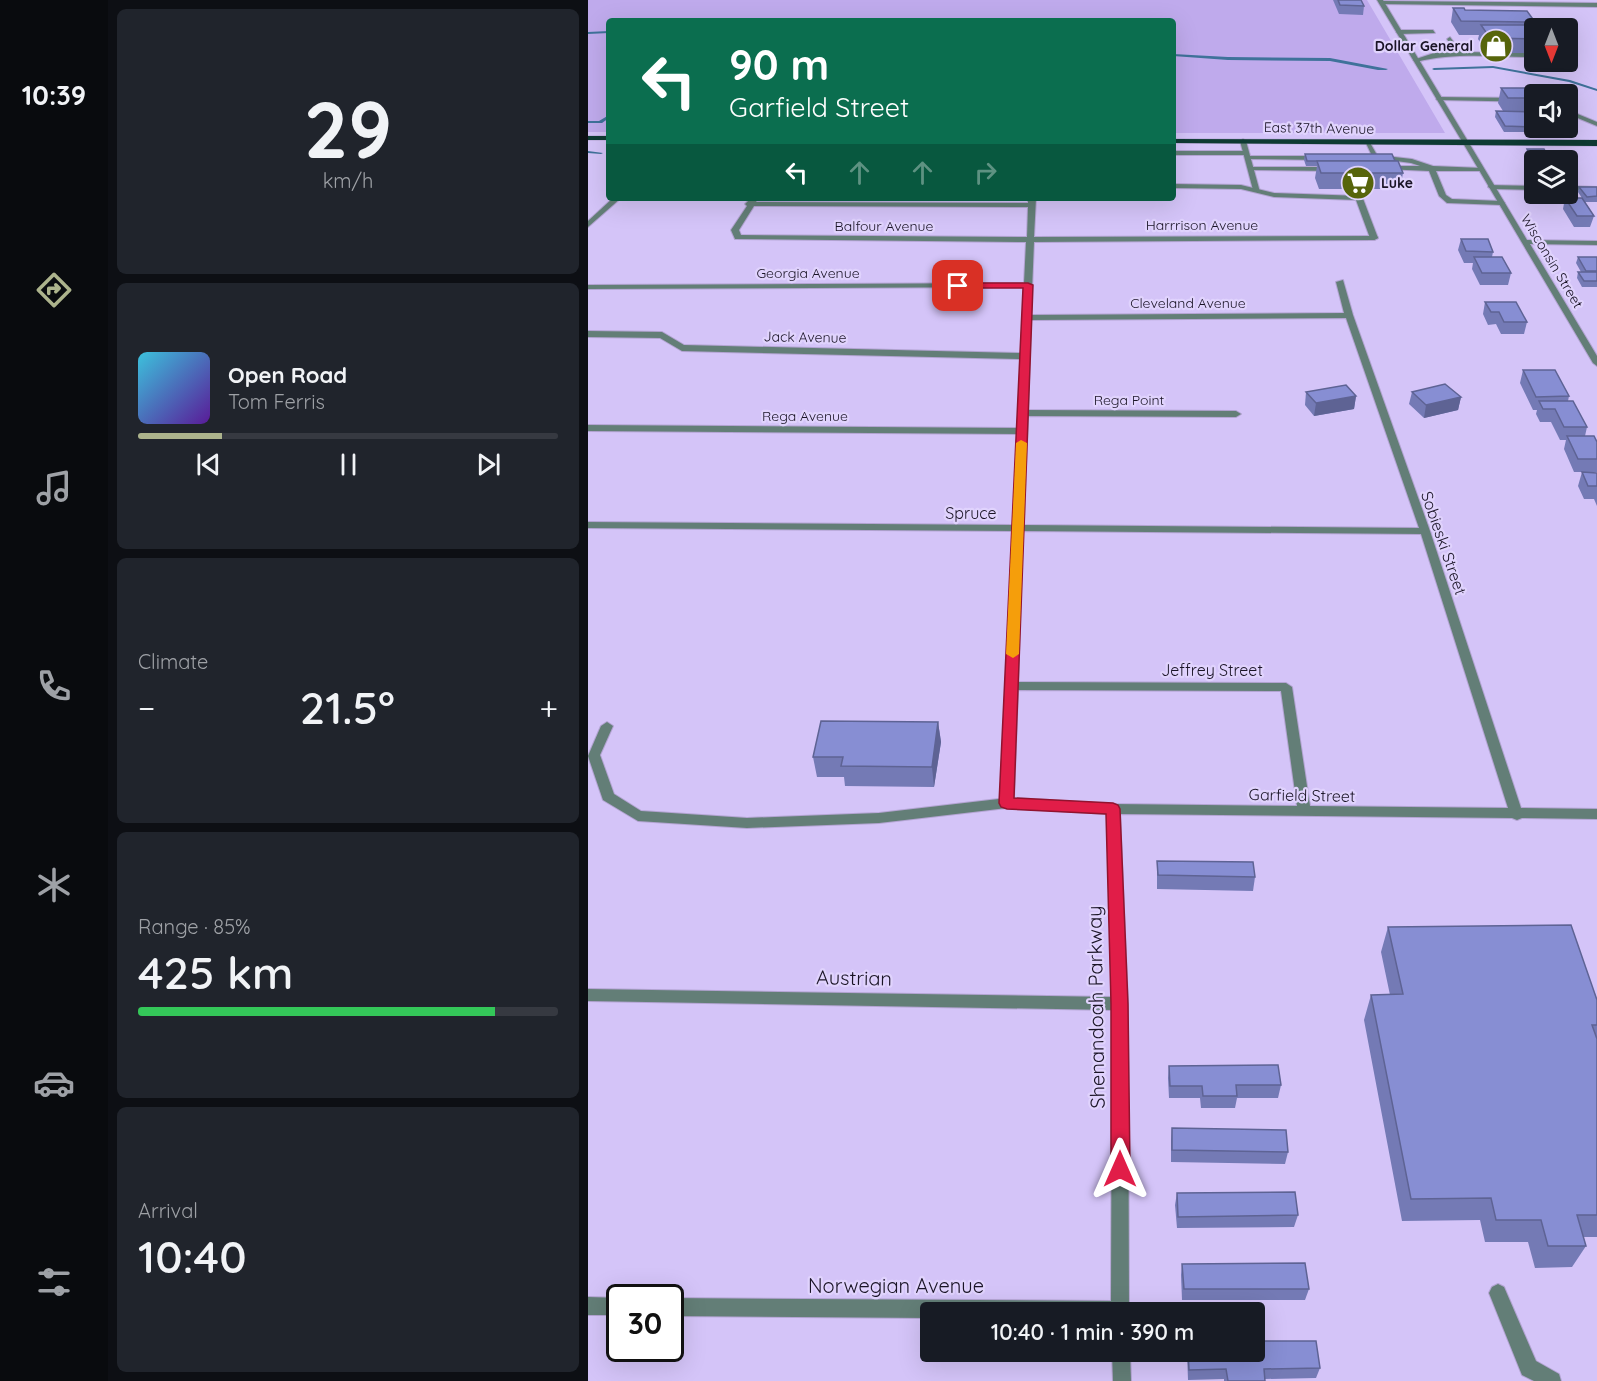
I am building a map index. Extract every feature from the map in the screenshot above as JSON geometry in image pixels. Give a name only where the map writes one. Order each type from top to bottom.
[{"type":"main road","points":[[588,138],[606,138]]},
{"type":"main road","name":"East 37th Avenue","points":[[1176,141],[1597,143]]},
{"type":"street","points":[[1381,1],[1597,5]]},
{"type":"street","name":"Wisconsin Street","points":[[1381,1],[1597,363]]},
{"type":"street","points":[[1506,4],[1511,11]]},
{"type":"street","points":[[1399,32],[1433,32]]},
{"type":"street","points":[[1450,39],[1459,54]]},
{"type":"street","points":[[1416,60],[1459,54],[1524,55]]},
{"type":"street","points":[[1439,99],[1524,100]]},
{"type":"street","points":[[1578,116],[1597,124]]},
{"type":"street","points":[[1176,186],[1241,186],[1257,190],[1243,141]]},
{"type":"street","points":[[1367,142],[1375,158]]},
{"type":"street","points":[[1176,153],[1329,158]]},
{"type":"street","points":[[1363,158],[1412,160],[1431,168],[1443,196],[1450,201],[1501,203]]},
{"type":"street","points":[[1383,168],[1480,169]]},
{"type":"street","points":[[1251,169],[1335,169]]},
{"type":"street","points":[[1492,187],[1524,188]]},
{"type":"street","points":[[1578,188],[1597,189]]},
{"type":"street","name":"Harrrison Avenue","points":[[1030,239],[1374,238],[1359,198],[1274,195],[1257,190]]},
{"type":"street","points":[[588,225],[614,201]]},
{"type":"street","points":[[752,201],[1031,202],[1007,803]]},
{"type":"street","name":"Balfour Avenue","points":[[752,201],[735,230],[738,237],[1030,239]]},
{"type":"street","points":[[1525,242],[1597,243]]},
{"type":"street","name":"Sobieski Street","points":[[1340,282],[1349,315],[1425,531],[1517,815]]},
{"type":"street","name":"Georgia Avenue","points":[[588,287],[1028,285]]},
{"type":"street","name":"Cleveland Avenue","points":[[1027,318],[1349,315]]},
{"type":"street","name":"Jack Avenue","points":[[588,334],[662,335],[682,348],[1025,356]]},
{"type":"street","name":"Rega Point","points":[[1023,413],[1236,414]]},
{"type":"street","name":"Rega Avenue","points":[[588,428],[1022,431]]},
{"type":"street","name":"Spruce","points":[[588,525],[1425,531]]},
{"type":"street","name":"Jeffrey Street","points":[[1011,686],[1286,687],[1304,812]]},
{"type":"street","name":"Garfield Street","points":[[607,726],[594,755],[608,797],[638,816],[747,823],[879,818],[1007,803],[1113,809],[1517,815],[1597,814]]},
{"type":"street","name":"Shenandoah Parkway","points":[[1113,809],[1120,1004],[1120,1302]]},
{"type":"street","name":"Austrian","points":[[588,995],[1120,1004]]},
{"type":"street","points":[[1498,1293],[1529,1368],[1552,1381]]},
{"type":"street","points":[[588,1306],[606,1306]]},
{"type":"street","name":"Norwegian Avenue","points":[[684,1307],[920,1309]]},
{"type":"street","points":[[1121,1362],[1122,1381]]},
{"type":"shaded area","points":[[588,0],[1367,0],[1445,133],[1176,133],[1176,18],[606,18],[606,132],[588,132]]},
{"type":"building","points":[[1338,0],[1361,0],[1364,6],[1340,5]]},
{"type":"building","points":[[1453,8],[1527,11],[1532,18],[1524,18],[1524,22],[1461,21]]},
{"type":"building","points":[[1481,25],[1524,25],[1524,39],[1490,38]]},
{"type":"building","points":[[1501,88],[1524,88],[1524,98],[1508,98]]},
{"type":"building","points":[[1496,111],[1524,112],[1524,127],[1505,126]]},
{"type":"building","points":[[1305,154],[1392,154],[1395,161],[1307,161]]},
{"type":"building","points":[[1317,161],[1398,161],[1403,173],[1321,173]]},
{"type":"building","points":[[1579,187],[1597,187],[1597,196],[1587,197]]},
{"type":"building","points":[[1578,198],[1582,198],[1594,216],[1577,216],[1569,204],[1578,204]]},
{"type":"building","points":[[1461,239],[1488,239],[1493,252],[1466,251]]},
{"type":"building","points":[[1474,257],[1502,257],[1511,273],[1482,273]]},
{"type":"building","points":[[1578,257],[1597,257],[1597,271],[1586,271]]},
{"type":"building","points":[[1578,272],[1597,272],[1597,281],[1584,281]]},
{"type":"building","points":[[1485,302],[1516,302],[1527,322],[1504,322],[1499,312],[1491,312]]},
{"type":"building","points":[[1523,370],[1555,370],[1569,396],[1536,397]]},
{"type":"building","points":[[1445,384],[1461,397],[1426,405],[1412,392]]},
{"type":"building","points":[[1346,385],[1356,396],[1316,403],[1306,392]]},
{"type":"building","points":[[1539,401],[1573,401],[1587,427],[1564,427],[1555,409],[1543,409]]},
{"type":"building","points":[[1567,436],[1594,436],[1597,442],[1597,459],[1578,459]]},
{"type":"building","points":[[1582,472],[1597,473],[1597,486],[1588,486]]},
{"type":"building","points":[[821,721],[938,722],[932,767],[841,766],[843,757],[813,757]]},
{"type":"building","points":[[1157,861],[1253,862],[1255,877],[1158,875]]},
{"type":"building","points":[[1571,925],[1597,1000],[1597,1025],[1592,1025],[1597,1039],[1597,1215],[1577,1215],[1586,1246],[1548,1246],[1541,1220],[1496,1220],[1491,1198],[1411,1199],[1371,995],[1403,994],[1388,927]]},
{"type":"building","points":[[1278,1065],[1281,1085],[1236,1085],[1237,1096],[1203,1096],[1202,1086],[1170,1086],[1169,1066]]},
{"type":"building","points":[[1172,1128],[1286,1130],[1288,1152],[1172,1150]]},
{"type":"building","points":[[1295,1192],[1298,1215],[1178,1217],[1177,1193]]},
{"type":"building","points":[[1305,1263],[1309,1289],[1184,1289],[1182,1264]]},
{"type":"building","points":[[1265,1341],[1316,1341],[1320,1368],[1264,1369],[1265,1381],[1228,1381],[1226,1369],[1189,1370],[1189,1362],[1265,1362]]},
{"type":"waterway","points":[[588,33],[606,32]]},
{"type":"waterway","points":[[1176,55],[1330,59],[1386,69]]},
{"type":"waterway","points":[[1434,69],[1493,67],[1570,81],[1597,90]]},
{"type":"waterway","points":[[588,122],[600,122],[606,118]]},
{"type":"waterway","points":[[588,152],[601,153]]},
{"type":"slow traffic","points":[[1013,654],[1021,443]]},
{"type":"place","name":"Dollar General","points":[[1496,46]]},
{"type":"place","name":"Luke","points":[[1358,183]]},
{"type":"route","points":[[958,286],[1028,285],[1007,803],[1113,809],[1120,1004],[1120,1169]]}]
